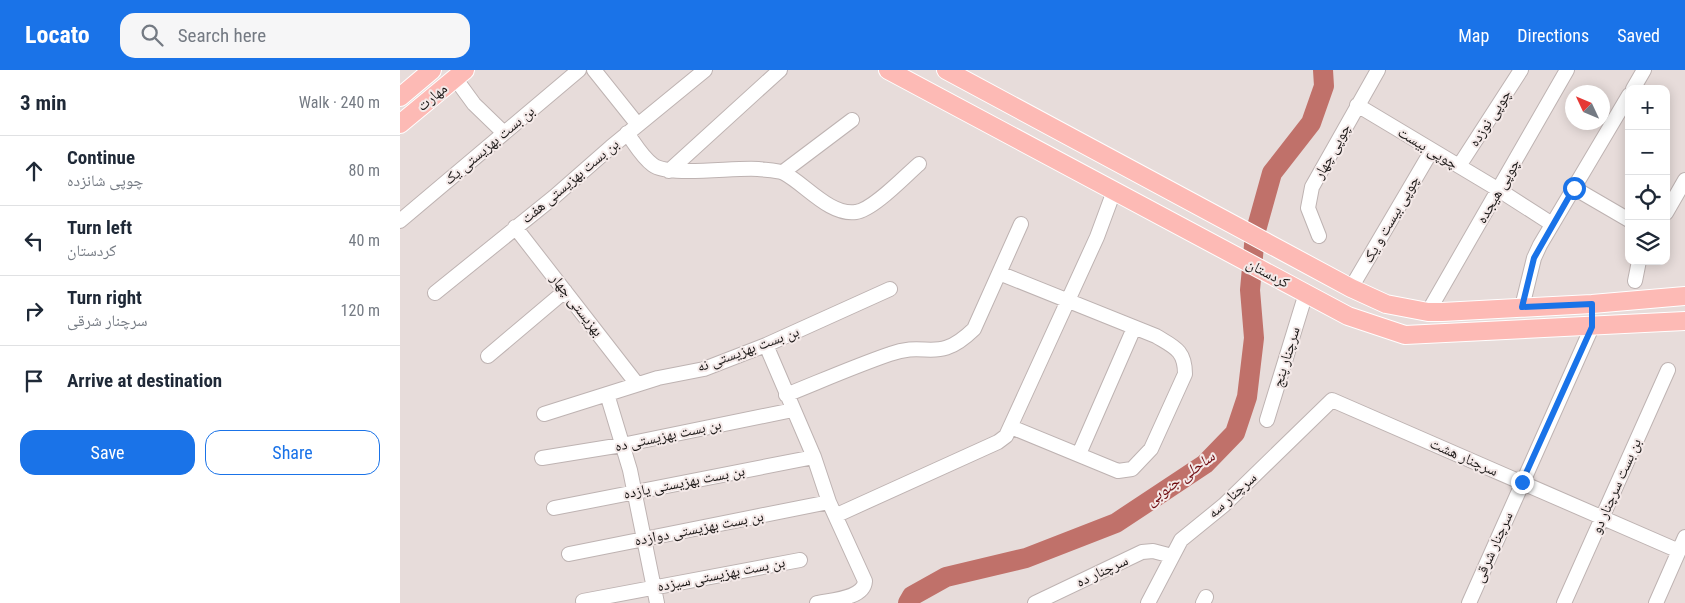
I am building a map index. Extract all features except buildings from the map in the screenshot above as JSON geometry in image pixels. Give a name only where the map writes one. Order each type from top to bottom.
[{"type":"main road","name":"مهارت","points":[[400,97],[432,70]]},
{"type":"main road","name":"کردستان","points":[[888,70],[1348,316],[1405,335],[1592,327],[1685,320]]},
{"type":"main road","name":"کردستان","points":[[946,70],[1270,245],[1351,288],[1386,304],[1428,312],[1592,304],[1685,296]]},
{"type":"main road","name":"مهارت","points":[[400,124],[456,73]]},
{"type":"main road","points":[[1592,304],[1592,327]]},
{"type":"street","name":"بن بست بهزیستی یک","points":[[400,221],[579,70]]},
{"type":"street","points":[[594,70],[632,129],[650,162],[655,167],[669,171],[744,168],[784,172],[811,194],[836,208],[845,212],[858,212],[870,205],[919,164]]},
{"type":"street","name":"بن بست بهزیستی هفت","points":[[435,293],[554,197],[632,129],[705,70]]},
{"type":"street","points":[[669,171],[780,70]]},
{"type":"street","name":"چوپی چهار","points":[[1319,236],[1308,208],[1309,194],[1378,70]]},
{"type":"street","name":"چوپی نوزده","points":[[1459,166],[1521,70]]},
{"type":"street","name":"چوپی هیجده","points":[[1428,312],[1568,70]]},
{"type":"street","points":[[1635,85],[1644,70]]},
{"type":"street","points":[[456,73],[474,104],[504,134]]},
{"type":"street","points":[[1522,307],[1534,258],[1552,224],[1625,102]]},
{"type":"street","name":"چوپی بیست","points":[[1357,106],[1499,190],[1552,224]]},
{"type":"street","points":[[784,172],[852,120]]},
{"type":"street","name":"چوپی بیست و یک","points":[[1351,288],[1432,150]]},
{"type":"street","points":[[1670,206],[1685,180]]},
{"type":"street","points":[[1574,188],[1625,218]]},
{"type":"street","points":[[837,515],[998,442],[1011,427],[1030,381],[1097,237],[1114,192]]},
{"type":"street","points":[[786,395],[905,349],[942,351],[961,342],[974,329],[1021,224]]},
{"type":"street","name":"بهزیستی چهار","points":[[515,227],[637,384]]},
{"type":"street","points":[[1635,281],[1638,265]]},
{"type":"street","points":[[999,273],[1156,336],[1179,350],[1185,361],[1185,374],[1151,450],[1132,469],[1118,471],[1011,427]]},
{"type":"street","name":"بن بست بهزیستی نه","points":[[544,414],[637,384],[687,370],[704,369],[766,345],[890,289]]},
{"type":"street","points":[[488,356],[566,291]]},
{"type":"street","name":"سرچنار پنج","points":[[1267,420],[1306,293]]},
{"type":"street","name":"سرچنار شرقی","points":[[1469,603],[1592,327]]},
{"type":"street","points":[[1079,454],[1134,328]]},
{"type":"street","points":[[766,345],[814,457],[829,502],[837,515],[861,569],[865,585],[856,594],[816,603]]},
{"type":"street","name":"بن بست سرچنار دو","points":[[1564,603],[1668,370]]},
{"type":"street","points":[[607,394],[634,492],[658,603]]},
{"type":"street","name":"سرچنار هشت","points":[[1332,400],[1679,551]]},
{"type":"street","name":"سرچنار سه","points":[[1148,603],[1172,556],[1188,533],[1224,505],[1332,400]]},
{"type":"street","name":"بن بست بهزیستی ده","points":[[542,458],[622,445],[793,410]]},
{"type":"street","name":"بن بست بهزیستی یازده","points":[[554,508],[814,457]]},
{"type":"street","name":"بن بست بهزیستی دوازده","points":[[569,554],[829,502]]},
{"type":"street","points":[[1656,603],[1685,537]]},
{"type":"street","name":"سرچنار ده","points":[[1035,603],[1142,552],[1153,551],[1172,556]]},
{"type":"street","name":"بن بست بهزیستی سیزده","points":[[583,601],[800,560]]},
{"type":"street","points":[[1058,603],[1064,589]]},
{"type":"waterway","name":"ساحلی جنوبی","points":[[908,603],[912,596],[946,577],[1026,558],[1116,523],[1205,464],[1235,433],[1247,397],[1254,338],[1250,290],[1255,234],[1272,173],[1311,123],[1324,86],[1323,70]]},
{"type":"route","points":[[1522,482],[1592,327],[1592,304],[1522,307],[1534,258],[1574,188]]}]
